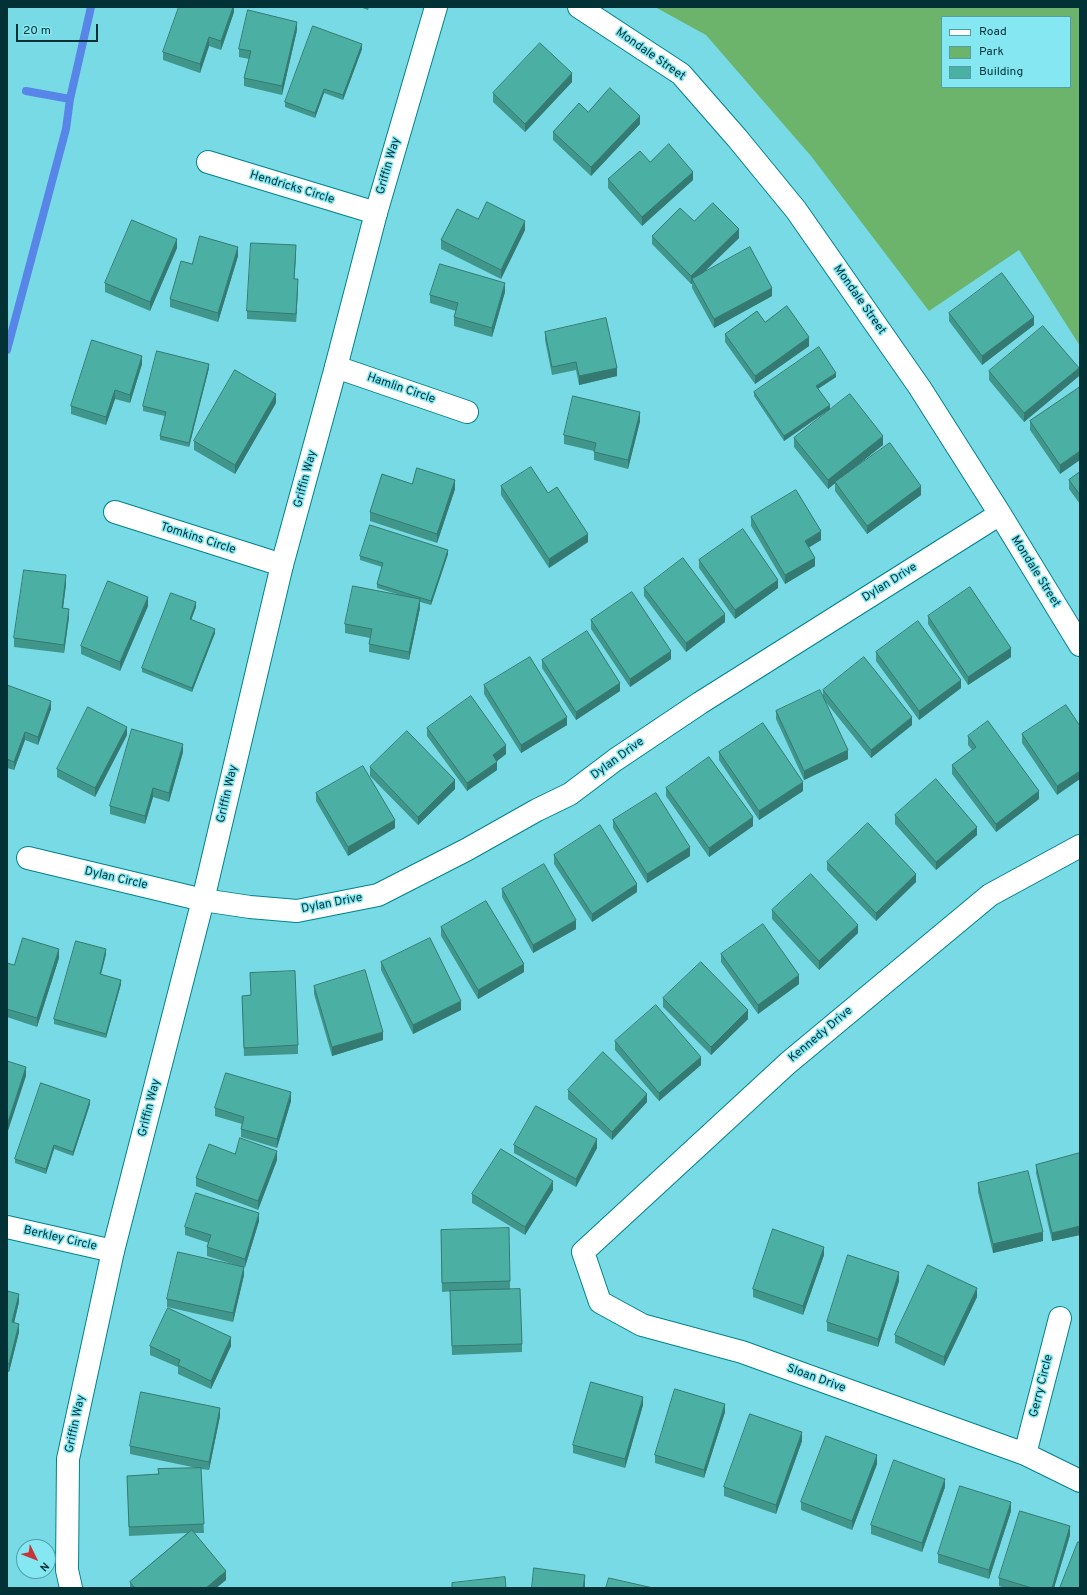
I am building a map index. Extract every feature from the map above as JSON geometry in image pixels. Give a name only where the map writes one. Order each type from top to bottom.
[{"type":"street","name":"Griffin Way","points":[[72,1588],[67,1570],[68,1458],[113,1251],[203,900],[282,565],[376,213],[436,7]]},
{"type":"street","name":"Mondale Street","points":[[579,7],[681,74],[737,138],[796,210],[920,388],[1000,514],[1080,645]]},
{"type":"street","name":"Hendricks Circle","points":[[208,162],[376,213]]},
{"type":"street","name":"Hamlin Circle","points":[[336,367],[467,412]]},
{"type":"street","name":"Tomkins Circle","points":[[115,512],[282,565]]},
{"type":"street","name":"Dylan Drive","points":[[203,900],[250,907],[297,911],[378,895],[466,850],[537,810],[570,794],[615,760],[700,703],[1000,514]]},
{"type":"street","name":"Kennedy Drive","points":[[583,1252],[788,1063],[990,895],[1080,846]]},
{"type":"street","name":"Dylan Circle","points":[[28,858],[203,900]]},
{"type":"street","name":"Berkley Circle","points":[[7,1227],[113,1251]]},
{"type":"street","name":"Sloan Drive","points":[[583,1252],[600,1302],[642,1325],[742,1352],[1025,1454],[1080,1480]]},
{"type":"street","name":"Gerry Circle","points":[[1025,1454],[1060,1318]]},
{"type":"green space","points":[[655,7],[1080,7],[1080,346],[1019,250],[929,311],[811,156],[706,35]]},
{"type":"building","points":[[179,7],[233,7],[221,41],[209,37],[200,64],[163,52]]},
{"type":"building","points":[[248,10],[297,22],[282,86],[244,78],[251,51],[239,49]]},
{"type":"building","points":[[313,26],[362,44],[343,95],[324,89],[315,113],[285,102]]},
{"type":"building","points":[[540,43],[572,73],[525,124],[493,93]]},
{"type":"building","points":[[610,88],[640,116],[591,167],[553,132],[579,103],[588,112]]},
{"type":"building","points":[[669,144],[693,172],[642,217],[608,179],[640,151],[650,162]]},
{"type":"building","points":[[487,202],[525,221],[501,270],[441,240],[457,209],[478,219]]},
{"type":"building","points":[[713,203],[739,229],[691,276],[652,236],[680,208],[694,221]]},
{"type":"building","points":[[132,220],[177,239],[150,302],[105,283]]},
{"type":"building","points":[[200,236],[238,247],[218,313],[170,299],[181,261],[192,264]]},
{"type":"building","points":[[251,243],[296,245],[294,279],[298,279],[296,314],[247,311]]},
{"type":"building","points":[[750,247],[772,288],[714,319],[692,279]]},
{"type":"building","points":[[440,264],[505,283],[492,328],[454,317],[458,303],[430,295]]},
{"type":"building","points":[[1002,273],[1034,317],[982,356],[949,313]]},
{"type":"building","points":[[787,306],[809,337],[755,376],[725,334],[757,311],[765,322]]},
{"type":"building","points":[[606,318],[617,368],[579,376],[576,362],[552,367],[545,332]]},
{"type":"building","points":[[1043,326],[1079,368],[1024,413],[989,371]]},
{"type":"building","points":[[92,340],[142,356],[130,395],[115,390],[106,417],[71,406]]},
{"type":"building","points":[[819,347],[836,373],[816,386],[830,405],[784,436],[754,392]]},
{"type":"building","points":[[157,351],[209,364],[189,443],[160,436],[166,412],[143,406]]},
{"type":"building","points":[[235,370],[276,394],[235,465],[194,441]]},
{"type":"building","points":[[1080,387],[1080,451],[1060,465],[1030,421]]},
{"type":"building","points":[[850,394],[883,436],[828,480],[794,438]]},
{"type":"building","points":[[573,396],[640,412],[628,460],[594,452],[596,443],[564,435]]},
{"type":"building","points":[[890,443],[921,486],[867,526],[835,482]]},
{"type":"building","points":[[531,467],[548,493],[557,487],[588,534],[549,559],[501,486]]},
{"type":"building","points":[[417,468],[455,480],[437,534],[370,512],[382,474],[412,484]]},
{"type":"building","points":[[1080,472],[1080,495],[1069,480]]},
{"type":"building","points":[[796,490],[821,531],[805,541],[815,558],[785,575],[751,517]]},
{"type":"building","points":[[370,525],[448,550],[431,601],[377,584],[383,563],[360,556]]},
{"type":"building","points":[[743,529],[778,580],[735,610],[699,560]]},
{"type":"building","points":[[683,558],[725,614],[686,643],[644,588]]},
{"type":"building","points":[[24,570],[66,575],[62,608],[69,609],[64,645],[14,638]]},
{"type":"building","points":[[108,581],[148,597],[120,662],[81,646]]},
{"type":"building","points":[[353,586],[420,599],[409,652],[369,644],[372,629],[345,624]]},
{"type":"building","points":[[970,587],[1011,648],[968,677],[928,616]]},
{"type":"building","points":[[632,592],[671,651],[630,679],[591,620]]},
{"type":"building","points":[[171,593],[196,602],[190,619],[215,629],[192,688],[142,668]]},
{"type":"building","points":[[918,621],[961,680],[919,711],[876,652]]},
{"type":"building","points":[[587,631],[620,683],[576,712],[542,660]]},
{"type":"building","points":[[530,657],[567,717],[521,745],[484,685]]},
{"type":"building","points":[[864,657],[912,717],[871,750],[823,690]]},
{"type":"building","points":[[7,685],[51,701],[38,737],[25,732],[14,762],[7,759]]},
{"type":"building","points":[[820,690],[848,750],[804,771],[776,711]]},
{"type":"building","points":[[471,696],[506,745],[493,755],[497,762],[467,783],[427,728]]},
{"type":"building","points":[[1066,705],[1080,726],[1080,771],[1057,786],[1022,734]]},
{"type":"building","points":[[88,707],[127,727],[95,788],[57,769]]},
{"type":"building","points":[[988,721],[1039,791],[996,824],[952,765],[976,747],[968,736]]},
{"type":"building","points":[[763,723],[803,782],[759,811],[719,752]]},
{"type":"building","points":[[132,729],[183,744],[169,793],[153,788],[145,816],[110,806]]},
{"type":"building","points":[[407,731],[455,780],[418,817],[370,767]]},
{"type":"building","points":[[709,757],[753,817],[709,848],[666,788]]},
{"type":"building","points":[[363,766],[395,820],[348,847],[316,793]]},
{"type":"building","points":[[936,779],[977,827],[936,862],[895,815]]},
{"type":"building","points":[[656,793],[690,847],[647,874],[613,820]]},
{"type":"building","points":[[868,823],[916,874],[876,913],[827,862]]},
{"type":"building","points":[[600,825],[637,884],[592,914],[554,855]]},
{"type":"building","points":[[544,864],[576,920],[533,945],[502,889]]},
{"type":"building","points":[[811,874],[858,925],[819,961],[772,910]]},
{"type":"building","points":[[486,901],[524,964],[478,990],[441,927]]},
{"type":"building","points":[[763,924],[799,975],[758,1005],[721,954]]},
{"type":"building","points":[[23,938],[59,949],[37,1018],[7,1009],[7,963],[14,965]]},
{"type":"building","points":[[430,938],[461,1001],[413,1025],[381,962]]},
{"type":"building","points":[[76,941],[106,949],[100,974],[121,980],[106,1034],[54,1019]]},
{"type":"building","points":[[701,962],[748,1010],[711,1047],[663,998]]},
{"type":"building","points":[[365,970],[383,1032],[332,1047],[314,986]]},
{"type":"building","points":[[295,971],[298,1045],[244,1048],[242,996],[251,995],[250,973]]},
{"type":"building","points":[[656,1005],[701,1057],[659,1093],[615,1041]]},
{"type":"building","points":[[603,1052],[647,1094],[612,1132],[568,1090]]},
{"type":"building","points":[[7,1061],[26,1067],[7,1125]]},
{"type":"building","points":[[226,1073],[291,1092],[277,1139],[241,1129],[244,1117],[215,1108]]},
{"type":"building","points":[[41,1083],[90,1100],[73,1152],[54,1145],[46,1169],[15,1159]]},
{"type":"building","points":[[536,1106],[597,1139],[576,1179],[514,1145]]},
{"type":"building","points":[[240,1138],[277,1151],[258,1201],[196,1178],[209,1144],[235,1154]]},
{"type":"building","points":[[501,1149],[553,1181],[525,1227],[472,1194]]},
{"type":"building","points":[[1080,1153],[1080,1226],[1052,1233],[1036,1165]]},
{"type":"building","points":[[1028,1171],[1043,1232],[993,1244],[978,1183]]},
{"type":"building","points":[[196,1193],[259,1213],[245,1259],[207,1247],[211,1235],[185,1227]]},
{"type":"building","points":[[509,1228],[510,1281],[442,1283],[441,1230]]},
{"type":"building","points":[[773,1229],[824,1247],[803,1306],[753,1289]]},
{"type":"building","points":[[178,1252],[244,1267],[233,1313],[167,1299]]},
{"type":"building","points":[[848,1255],[899,1272],[878,1339],[827,1322]]},
{"type":"building","points":[[928,1265],[977,1288],[944,1357],[895,1335]]},
{"type":"building","points":[[520,1289],[522,1344],[452,1346],[450,1291]]},
{"type":"building","points":[[7,1291],[19,1294],[12,1322],[19,1324],[9,1364],[7,1363]]},
{"type":"building","points":[[168,1308],[231,1337],[211,1381],[178,1365],[180,1360],[150,1346]]},
{"type":"building","points":[[591,1382],[643,1397],[625,1459],[573,1445]]},
{"type":"building","points":[[675,1389],[725,1404],[704,1470],[655,1455]]},
{"type":"building","points":[[141,1392],[220,1408],[209,1462],[130,1446]]},
{"type":"building","points":[[750,1414],[802,1432],[776,1505],[724,1487]]},
{"type":"building","points":[[826,1436],[877,1455],[852,1521],[801,1502]]},
{"type":"building","points":[[894,1460],[945,1479],[922,1543],[871,1525]]},
{"type":"building","points":[[201,1468],[204,1524],[129,1527],[127,1476],[159,1474],[158,1469]]},
{"type":"building","points":[[960,1486],[1011,1502],[989,1570],[938,1554]]},
{"type":"building","points":[[1020,1511],[1070,1526],[1052,1588],[1032,1588],[999,1578]]},
{"type":"building","points":[[192,1530],[226,1571],[206,1588],[135,1588],[130,1582]]},
{"type":"building","points":[[1078,1542],[1080,1542],[1080,1588],[1060,1588]]},
{"type":"building","points":[[534,1568],[585,1575],[583,1588],[532,1588]]},
{"type":"building","points":[[505,1577],[506,1588],[452,1588],[452,1583]]},
{"type":"building","points":[[609,1578],[653,1588],[606,1588]]},
{"type":"waterway","points":[[70,99],[91,7]]},
{"type":"waterway","points":[[7,350],[66,129],[70,99],[26,91]]}]
